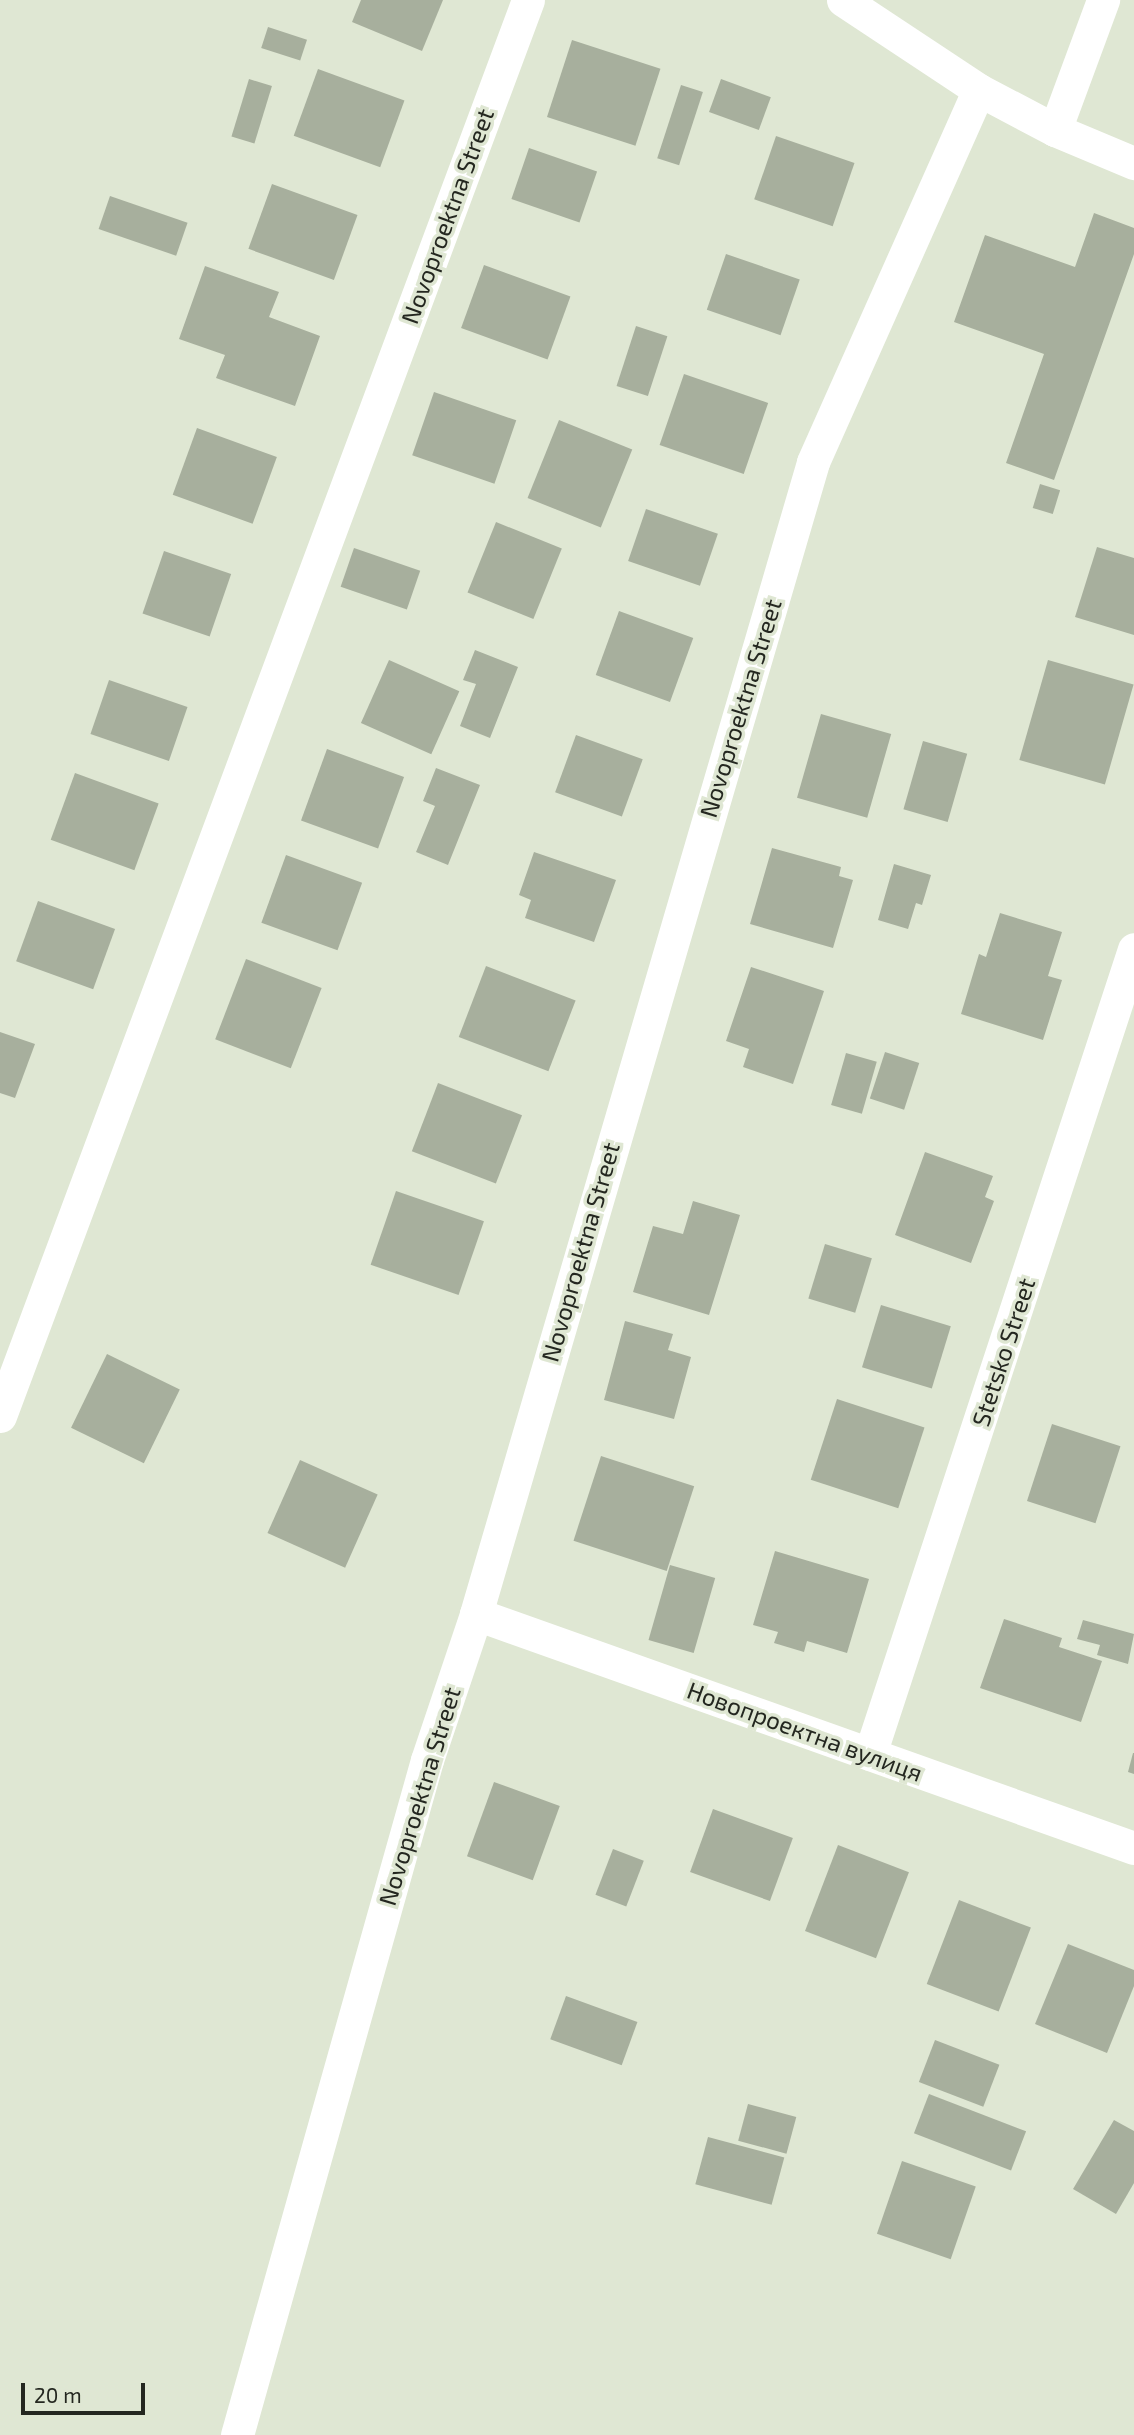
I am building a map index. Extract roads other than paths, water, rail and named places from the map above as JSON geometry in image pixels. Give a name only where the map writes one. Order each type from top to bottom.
[{"type":"street","name":"Novoproektna Street","points":[[0,1416],[528,0]]},
{"type":"street","points":[[843,0],[979,90],[1055,130],[1134,163]]},
{"type":"street","points":[[1055,130],[1103,0]]},
{"type":"street","name":"Novoproektna Street","points":[[237,2435],[427,1760],[476,1614],[813,462],[979,90]]},
{"type":"street","name":"Stetsko Street","points":[[870,1754],[1134,949]]},
{"type":"street","name":"Новопроектна вулиця","points":[[476,1614],[1134,1848]]}]
